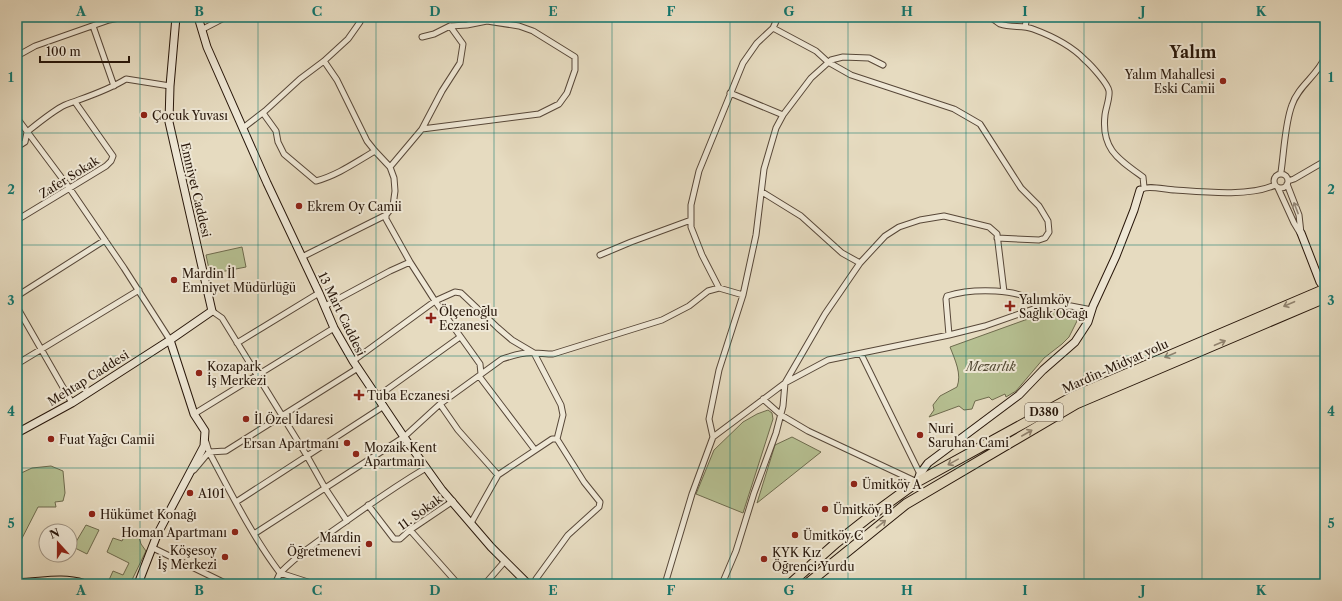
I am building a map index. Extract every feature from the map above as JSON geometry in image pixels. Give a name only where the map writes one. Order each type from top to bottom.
[{"type":"highway","name":"Mardin-Midyat yolu","points":[[790,584],[836,543],[918,478],[1072,397],[1325,289]]},
{"type":"highway","name":"Mardin-Midyat yolu","points":[[807,584],[906,504],[1076,404],[1325,298]]},
{"type":"main road","points":[[17,583],[53,580],[72,581],[84,584]]},
{"type":"street","points":[[17,56],[35,46],[109,19],[124,17]]},
{"type":"street","name":"Emniyet Caddesi","points":[[176,17],[170,86],[169,122],[212,310]]},
{"type":"street","name":"13 Mart Caddesi","points":[[198,17],[203,29],[207,47],[266,183],[319,293],[334,328],[353,361],[442,490],[491,547],[528,584]]},
{"type":"street","points":[[203,29],[226,17]]},
{"type":"street","points":[[719,288],[702,255],[691,226],[691,205],[698,170],[743,63],[757,43],[773,28],[778,17]]},
{"type":"street","points":[[918,478],[928,463],[1018,395],[1043,370],[1075,342],[1088,322],[1142,189],[1143,177],[1120,161],[1107,142],[1103,128],[1105,110],[1110,92],[1108,86],[1086,60],[1071,48],[1032,29],[1000,24],[993,19],[993,17]]},
{"type":"street","points":[[1025,27],[1027,17]]},
{"type":"street","points":[[422,37],[434,34],[450,26],[467,25],[487,21],[519,26],[533,31],[575,57],[575,70],[567,93],[559,104],[539,114],[422,129]]},
{"type":"street","points":[[243,128],[263,113],[300,79],[324,61],[348,39],[360,22]]},
{"type":"street","points":[[93,26],[114,86]]},
{"type":"street","points":[[390,167],[422,129],[442,91],[460,63],[464,44],[450,26]]},
{"type":"street","points":[[773,28],[816,52],[828,62],[851,75],[954,109],[980,124],[1021,188],[1039,206],[1048,221],[1049,232],[1045,238],[1038,240],[997,238]]},
{"type":"street","points":[[1325,57],[1322,64],[1292,104],[1280,174],[1274,178],[1294,223],[1301,233],[1325,289]]},
{"type":"street","points":[[713,437],[709,419],[719,370],[743,295],[756,235],[764,169],[776,128],[783,115],[812,78],[831,60],[843,58],[869,58],[883,65]]},
{"type":"street","points":[[302,257],[386,215],[393,206],[395,191],[394,178],[390,167],[375,152],[367,141],[337,80],[324,61]]},
{"type":"street","points":[[17,147],[25,142],[27,132],[64,105],[114,86],[126,79],[170,86]]},
{"type":"street","points":[[730,93],[783,115]]},
{"type":"street","name":"Zafer Sokak","points":[[17,220],[70,189],[106,166],[111,161],[113,156],[75,102]]},
{"type":"street","points":[[263,113],[276,131],[278,142],[284,154],[316,181],[340,172],[375,152]]},
{"type":"street","points":[[17,118],[70,189],[139,290],[171,342],[194,414],[205,431],[204,446],[157,536],[138,583]]},
{"type":"street","points":[[1142,189],[1148,186],[1164,189],[1230,192],[1261,190],[1277,186],[1284,187],[1288,182],[1325,161]]},
{"type":"street","points":[[1280,174],[1286,176],[1299,215],[1301,233]]},
{"type":"street","points":[[762,192],[801,216],[842,253],[860,263]]},
{"type":"street","points":[[386,215],[386,219],[434,302],[480,364],[480,375],[535,450]]},
{"type":"street","points":[[722,584],[736,551],[754,493],[776,433],[783,406],[785,383],[825,314],[860,263],[885,236],[899,227],[920,220],[944,216],[989,227],[997,234],[1004,292]]},
{"type":"street","points":[[600,254],[691,220]]},
{"type":"street","points":[[17,296],[105,240]]},
{"type":"street","points":[[325,306],[390,271],[410,262]]},
{"type":"street","points":[[254,534],[404,437],[440,404],[502,360],[511,356],[534,353],[553,354],[662,320],[689,306],[708,291],[719,288],[743,295]]},
{"type":"street","points":[[17,364],[139,290]]},
{"type":"street","points":[[949,335],[946,299],[947,296],[958,292],[992,290],[1004,292],[1023,297],[1039,307]]},
{"type":"street","points":[[353,361],[434,302],[455,292],[461,293],[512,340],[534,353],[561,405],[563,415],[557,439],[584,482],[600,502],[599,507],[568,535],[536,579],[534,584]]},
{"type":"street","points":[[237,343],[319,293]]},
{"type":"street","points":[[665,584],[692,494],[713,437],[785,383],[828,360],[985,326],[1039,307],[1071,306],[1092,310]]},
{"type":"street","points":[[17,307],[72,403]]},
{"type":"street","points":[[171,342],[212,310],[222,318],[325,488],[347,521]]},
{"type":"street","points":[[194,414],[334,328]]},
{"type":"street","points":[[378,396],[460,337]]},
{"type":"street","name":"Mehtap Caddesi","points":[[17,433],[72,403],[171,342]]},
{"type":"street","points":[[861,354],[918,478]]},
{"type":"street","points":[[189,475],[209,452],[226,451],[358,368]]},
{"type":"street","points":[[763,399],[781,415],[808,431],[918,478]]},
{"type":"street","points":[[440,404],[458,430],[498,475]]},
{"type":"street","points":[[236,502],[384,406]]},
{"type":"street","points":[[205,437],[209,452],[236,502],[263,550],[280,573],[314,584]]},
{"type":"street","points":[[471,523],[498,475],[552,439],[557,439]]},
{"type":"street","points":[[276,584],[280,573],[316,542],[404,481],[426,468]]},
{"type":"street","name":"11. Sokak","points":[[368,506],[394,539],[400,539],[410,530],[453,501]]},
{"type":"street","points":[[410,530],[458,584]]},
{"type":"street","points":[[153,548],[226,584]]},
{"type":"street","points":[[484,584],[505,561]]},
{"type":"street","points":[[369,584],[379,584]]},
{"type":"green space","points":[[242,247],[246,267],[210,274],[206,255]]},
{"type":"green space","name":"Mezarlık","points":[[1058,311],[1075,317],[1077,321],[1069,337],[1044,358],[1016,391],[1006,397],[1005,394],[992,400],[989,397],[975,401],[972,409],[964,410],[959,406],[929,417],[934,410],[933,405],[940,396],[957,387],[959,377],[956,362],[950,347],[1025,320]]},
{"type":"green space","points":[[768,410],[772,413],[773,419],[743,513],[696,494],[714,450],[743,422]]},
{"type":"green space","points":[[792,437],[821,452],[757,503],[775,445]]},
{"type":"green space","points":[[51,466],[63,471],[65,493],[63,501],[55,502],[56,507],[38,507],[17,548],[17,475],[32,468]]},
{"type":"green space","points":[[86,525],[99,530],[87,554],[78,550],[78,539]]},
{"type":"green space","points":[[127,531],[139,537],[141,544],[146,551],[130,584],[109,580],[113,571],[123,575],[129,563],[107,552],[113,538],[122,541]]},
{"type":"place","name":"Yalım Mahallesi Eski Camii","points":[[1223,81]]},
{"type":"place","name":"Çocuk Yuvası","points":[[144,115]]},
{"type":"place","name":"Ekrem Oy Camii","points":[[299,206]]},
{"type":"place","name":"Mardin İl Emniyet Müdürlüğü","points":[[174,280]]},
{"type":"place","name":"Yalımköy Sağlık Ocağı","points":[[1010,306]]},
{"type":"place","name":"Ölçenoğlu Eczanesi","points":[[431,318]]},
{"type":"place","name":"Kozapark İş Merkezi","points":[[199,373]]},
{"type":"place","name":"Tuba Eczanesi","points":[[359,395]]},
{"type":"place","name":"İl Özel İdaresi","points":[[246,419]]},
{"type":"place","name":"Nuri Saruhan Cami","points":[[920,435]]},
{"type":"place","name":"Fuat Yağcı Camii","points":[[51,439]]},
{"type":"place","name":"Ersan Apartmanı","points":[[347,443]]},
{"type":"place","name":"Mozaik Kent Apartmanı","points":[[356,454]]},
{"type":"place","name":"Ümitköy A","points":[[854,484]]},
{"type":"place","name":"A101","points":[[190,493]]},
{"type":"place","name":"Ümitköy B","points":[[825,509]]},
{"type":"place","name":"Hükümet Konağı","points":[[92,514]]},
{"type":"place","name":"Homan Apartmanı","points":[[235,532]]},
{"type":"place","name":"Ümitköy C","points":[[795,535]]},
{"type":"place","name":"Mardin Öğretmenevi","points":[[369,544]]},
{"type":"place","name":"Köşesoy İş Merkezi","points":[[225,557]]},
{"type":"place","name":"KYK Kız Öğrenci Yurdu","points":[[764,559]]},
{"type":"district","name":"Yalım","points":[[1193,52]]}]
